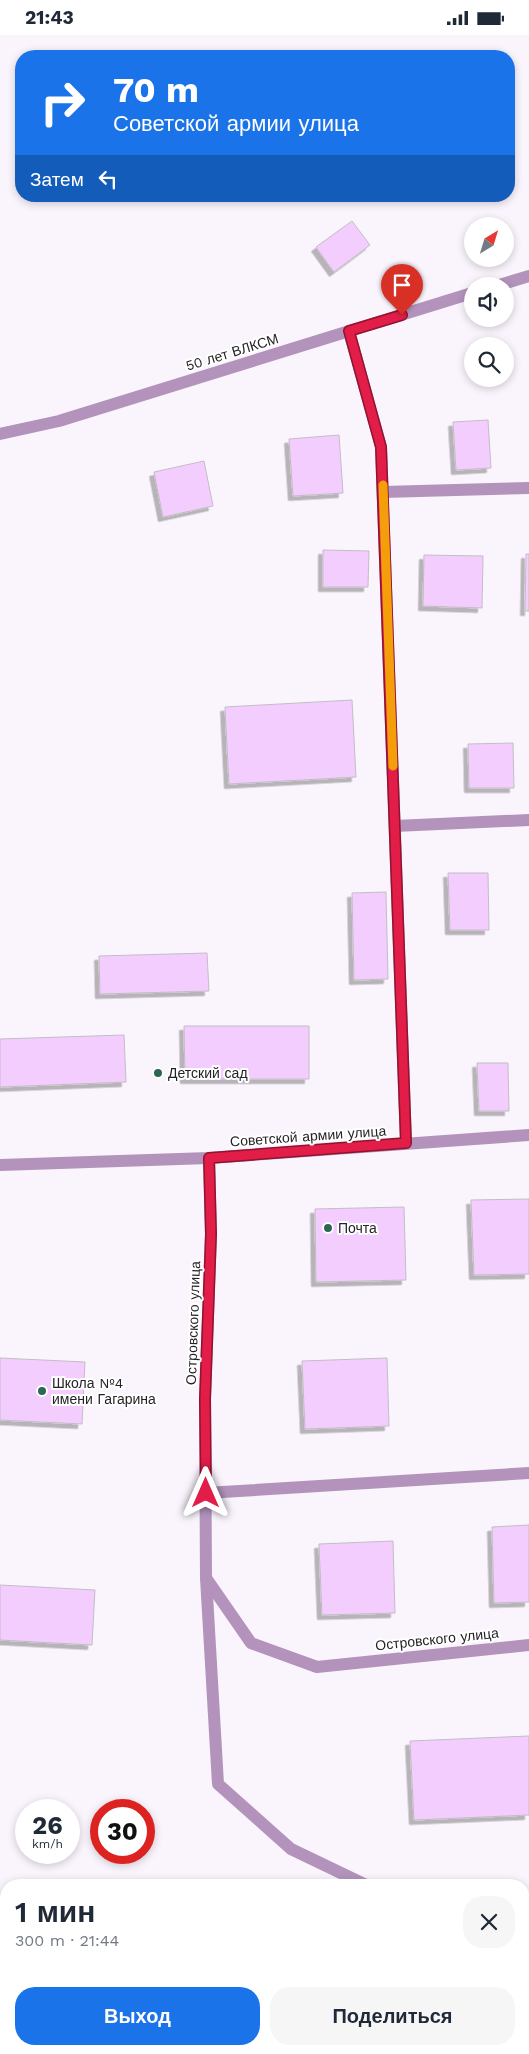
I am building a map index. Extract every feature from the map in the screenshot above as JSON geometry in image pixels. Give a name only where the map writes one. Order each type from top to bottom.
[{"type":"street","points":[[514,281],[529,276]]},
{"type":"street","name":"50 лет ВЛКСМ","points":[[0,434],[60,421],[464,295]]},
{"type":"street","points":[[349,331],[381,447],[406,1143]]},
{"type":"street","points":[[383,492],[529,488]]},
{"type":"street","points":[[395,826],[529,820]]},
{"type":"street","name":"Советской армии улица","points":[[0,1165],[209,1158],[529,1135]]},
{"type":"street","name":"Островского улица","points":[[209,1158],[211,1234],[205,1399],[206,1578],[251,1643],[316,1667],[529,1645]]},
{"type":"street","points":[[206,1493],[529,1473]]},
{"type":"street","points":[[206,1578],[218,1784],[291,1849],[354,1879]]},
{"type":"building","points":[[352,221],[370,245],[334,272],[316,247]]},
{"type":"building","points":[[488,420],[491,468],[456,470],[453,422]]},
{"type":"building","points":[[339,435],[343,493],[293,496],[289,439]]},
{"type":"building","points":[[204,461],[213,506],[163,517],[154,472]]},
{"type":"building","points":[[323,550],[369,551],[368,587],[323,587]]},
{"type":"building","points":[[526,554],[529,554],[529,611],[525,611]]},
{"type":"building","points":[[424,555],[483,556],[482,608],[423,606]]},
{"type":"building","points":[[352,700],[356,777],[229,784],[225,707]]},
{"type":"building","points":[[513,743],[514,788],[469,788],[468,744]]},
{"type":"building","points":[[448,873],[488,873],[489,930],[450,930]]},
{"type":"building","points":[[386,892],[388,979],[354,980],[352,893]]},
{"type":"building","points":[[207,953],[209,991],[100,994],[99,956]]},
{"type":"building","points":[[184,1026],[309,1026],[309,1079],[185,1079]]},
{"type":"building","points":[[124,1035],[126,1082],[0,1087],[0,1039]]},
{"type":"building","points":[[477,1063],[508,1063],[509,1111],[479,1111]]},
{"type":"building","points":[[529,1199],[529,1274],[474,1275],[471,1200]]},
{"type":"building","points":[[404,1207],[406,1280],[316,1282],[315,1209]]},
{"type":"building","name":"Школа №4 имени Гагарина","points":[[0,1358],[85,1362],[82,1424],[0,1420]]},
{"type":"building","points":[[387,1358],[389,1426],[305,1429],[302,1361]]},
{"type":"building","points":[[529,1525],[529,1602],[494,1603],[492,1527]]},
{"type":"building","points":[[393,1541],[395,1613],[322,1615],[319,1544]]},
{"type":"building","points":[[0,1585],[95,1590],[92,1645],[0,1640]]},
{"type":"building","points":[[529,1736],[529,1815],[414,1820],[410,1741]]},
{"type":"slow traffic","points":[[383,485],[393,766]]},
{"type":"place","name":"Детский сад","points":[[158,1073]]},
{"type":"place","name":"Почта","points":[[328,1228]]},
{"type":"place","name":"Школа №4 имени Гагарина","points":[[42,1391]]},
{"type":"route","points":[[206,1493],[205,1399],[211,1234],[209,1158],[406,1143],[381,447],[349,331],[402,315]]}]
